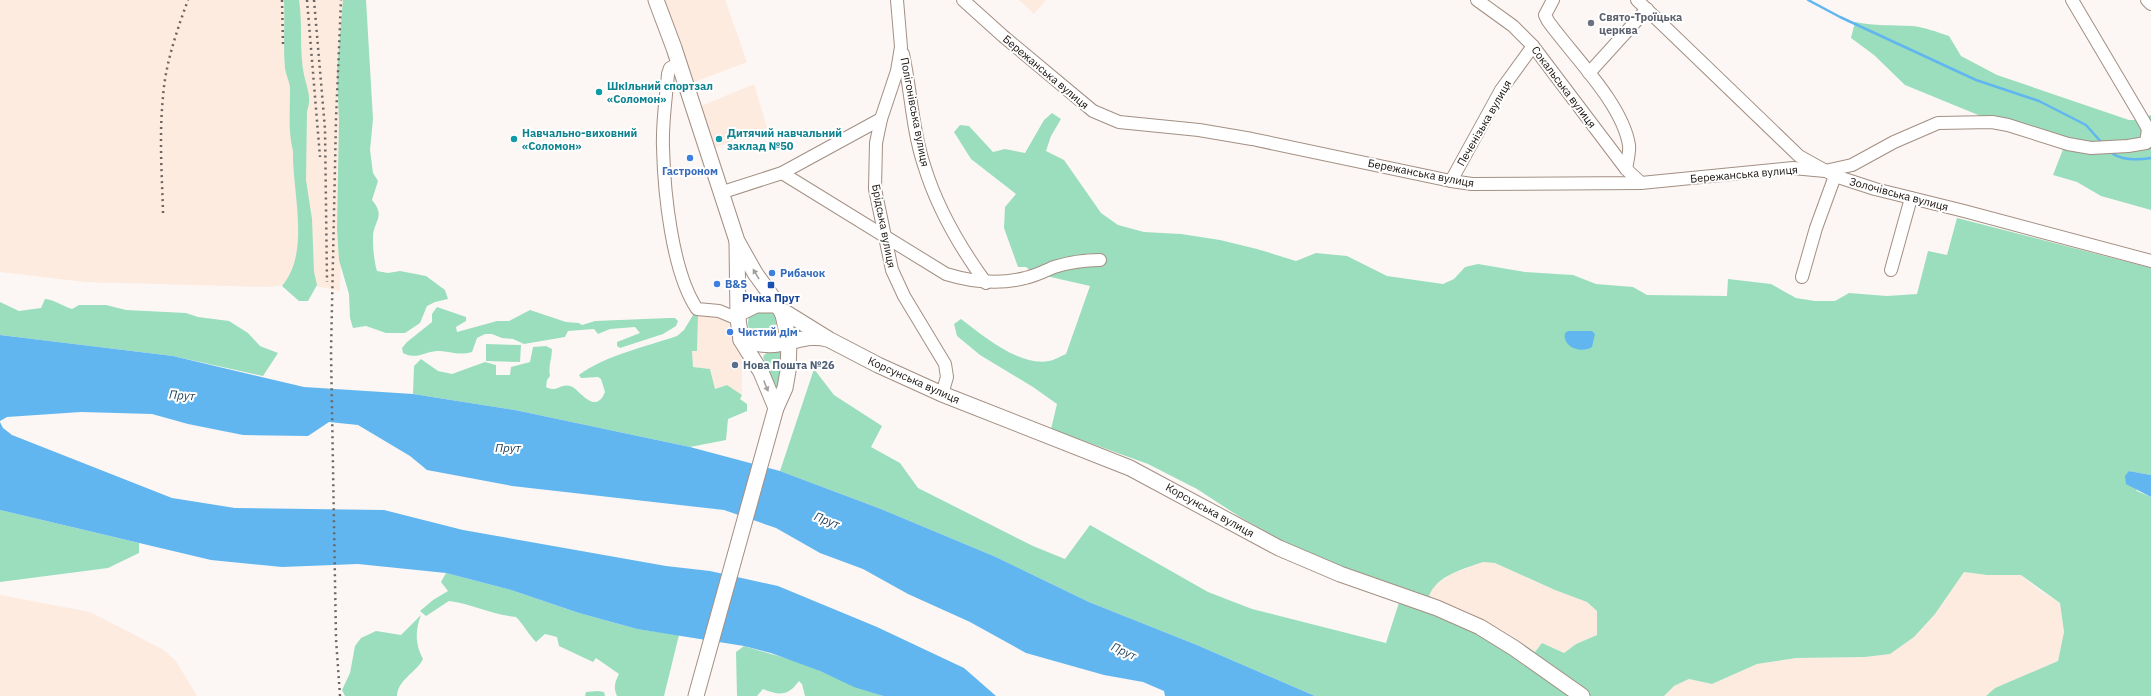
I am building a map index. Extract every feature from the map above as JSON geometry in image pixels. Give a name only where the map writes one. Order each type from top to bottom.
[{"type":"main road","points":[[656,0],[679,63],[738,240],[755,273],[779,307],[789,342],[788,371],[785,388],[776,408],[696,696]]},
{"type":"main road","points":[[738,240],[738,316],[741,340],[761,372],[776,408]]},
{"type":"main road","points":[[738,316],[756,305],[779,307]]},
{"type":"main road","name":"Корсунська вулиця","points":[[779,307],[830,340],[878,365],[942,394],[1130,468],[1279,548],[1340,574],[1437,608],[1480,627],[1514,648],[1582,696]]},
{"type":"main road","name":"Корсунська вулиця","points":[[741,340],[766,344],[789,342],[815,337],[830,340]]},
{"type":"street","name":"Брідська вулиця","points":[[897,0],[901,47],[897,71],[881,119],[876,144],[875,189],[892,270],[904,296],[945,364],[947,377],[942,394]]},
{"type":"street","name":"Бережанська вулиця","points":[[963,0],[1003,36],[1093,110],[1119,122],[1199,130],[1252,139],[1451,181],[1472,184],[1641,183],[1793,168],[1830,173],[1852,165],[1894,142],[1938,123],[1992,122],[2008,125],[2068,144],[2106,148],[2146,143],[2148,130],[2072,0]]},
{"type":"street","name":"Сокальська вулиця","points":[[1477,0],[1513,26],[1533,46],[1626,169],[1641,183]]},
{"type":"street","points":[[1553,0],[1546,18],[1614,106],[1624,125],[1630,147],[1626,169]]},
{"type":"street","name":"Золочівська вулиця","points":[[1637,0],[1799,156],[1830,173],[1875,189],[2151,261]]},
{"type":"street","points":[[2147,0],[2151,4]]},
{"type":"street","points":[[1589,73],[1647,9]]},
{"type":"street","name":"Печенізька вулиця","points":[[1451,181],[1501,90],[1533,46]]},
{"type":"street","name":"Полігонівська вулиця","points":[[901,47],[924,164],[957,241],[986,283]]},
{"type":"street","points":[[679,63],[670,68],[668,74],[663,147],[673,238],[682,278],[688,296],[697,309],[738,316]]},
{"type":"street","points":[[723,192],[782,173],[881,119]]},
{"type":"street","points":[[782,173],[946,274],[964,280],[986,283],[1026,278],[1081,260],[1100,260]]},
{"type":"street","points":[[1802,277],[1830,173]]},
{"type":"street","points":[[1891,270],[1911,198]]},
{"type":"shaded area","points":[[0,0],[349,0],[340,291],[302,283],[268,287],[85,282],[0,272]]},
{"type":"shaded area","points":[[664,0],[725,0],[747,62],[694,82]]},
{"type":"shaded area","points":[[1019,0],[1046,0],[1034,14]]},
{"type":"shaded area","points":[[754,84],[767,128],[714,148],[701,106]]},
{"type":"shaded area","points":[[712,314],[726,319],[737,340],[742,358],[742,395],[727,385],[715,389],[710,369],[693,367],[692,351],[697,350],[698,315]]},
{"type":"shaded area","points":[[1483,562],[1495,563],[1555,590],[1587,602],[1597,611],[1597,635],[1576,644],[1564,653],[1542,643],[1535,652],[1509,634],[1468,612],[1428,596],[1434,586],[1451,574]]},
{"type":"shaded area","points":[[1964,572],[1987,575],[2021,575],[2039,590],[2060,603],[2064,632],[2058,661],[1995,688],[1986,696],[1664,696],[1674,686],[1689,679],[1712,684],[1757,664],[1796,658],[1865,657],[1890,654],[1914,637],[1935,614]]},
{"type":"shaded area","points":[[0,595],[90,612],[162,649],[176,661],[197,696],[0,696]]},
{"type":"green space","points":[[284,0],[299,0],[301,47],[304,75],[309,97],[307,111],[306,180],[312,219],[314,272],[317,285],[308,301],[299,301],[282,286],[291,272],[296,256],[298,239],[293,151],[290,129],[290,89],[284,59]]},
{"type":"green space","points":[[343,0],[366,0],[373,119],[370,150],[373,173],[378,181],[372,200],[376,206],[379,216],[373,233],[374,255],[377,271],[388,273],[400,271],[426,276],[445,290],[448,299],[435,302],[427,306],[420,323],[405,333],[386,333],[366,326],[353,328],[350,318],[349,294],[339,260],[337,229],[339,121],[337,72]]},
{"type":"green space","points":[[1855,22],[1876,25],[1921,27],[1935,31],[1949,36],[1961,56],[1997,75],[2129,120],[2139,120],[2151,115],[2151,210],[2101,196],[2077,182],[2053,175],[2067,139],[1988,119],[1905,85],[1874,55],[1851,38]]},
{"type":"green space","points":[[1052,113],[1061,119],[1051,136],[1046,151],[1064,160],[1101,213],[1118,225],[1144,232],[1181,234],[1220,240],[1296,261],[1316,253],[1347,256],[1387,276],[1443,284],[1454,279],[1465,267],[1478,264],[1525,272],[1573,275],[1596,284],[1633,287],[1647,295],[1727,296],[1728,279],[1771,284],[1796,298],[1815,301],[1835,301],[1849,293],[1887,296],[1917,294],[1928,251],[1947,255],[1957,218],[2151,268],[2151,475],[2129,471],[2137,491],[2151,497],[2151,696],[1986,696],[1995,688],[2058,661],[2064,632],[2060,603],[2021,575],[1987,575],[1964,572],[1935,614],[1914,637],[1890,654],[1865,657],[1796,658],[1757,664],[1712,684],[1689,679],[1674,686],[1664,696],[1315,696],[1197,645],[1089,602],[996,557],[881,509],[780,471],[814,369],[834,395],[882,426],[871,447],[900,463],[918,488],[1033,546],[1065,559],[1090,525],[1208,592],[1252,609],[1386,643],[1403,590],[1306,554],[1240,517],[1197,489],[1148,464],[1051,429],[1057,404],[1033,387],[980,355],[957,336],[954,324],[961,319],[990,341],[1014,355],[1026,359],[1038,362],[1049,361],[1066,354],[1090,286],[1033,273],[1026,267],[1018,267],[1004,228],[1005,207],[1016,194],[971,159],[954,132],[960,125],[969,126],[993,152],[1005,149],[1025,153],[1044,120]],"holes":[[[1483,562],[1495,563],[1555,590],[1587,602],[1597,611],[1597,635],[1576,644],[1564,653],[1542,643],[1535,652],[1484,621],[1429,596],[1438,583],[1452,574]]]},
{"type":"green space","points":[[45,299],[72,309],[79,305],[106,305],[126,310],[186,313],[198,317],[229,321],[248,333],[260,346],[278,353],[263,376],[173,356],[0,335],[0,302],[19,311],[41,308]]},
{"type":"green space","points":[[437,307],[466,317],[466,321],[456,327],[457,332],[497,321],[509,321],[530,310],[566,322],[579,323],[582,325],[595,321],[675,318],[678,321],[676,326],[663,334],[620,348],[617,346],[617,342],[640,333],[635,327],[610,329],[598,334],[594,329],[568,331],[565,337],[524,344],[513,339],[502,338],[492,334],[485,334],[477,338],[472,352],[459,353],[437,351],[416,356],[403,353],[402,348],[407,342],[432,322],[432,314]]},
{"type":"green space","points":[[762,309],[772,313],[776,323],[772,333],[762,337],[752,333],[748,323],[752,313]]},
{"type":"green space","points":[[693,315],[698,315],[697,351],[692,351],[693,367],[710,369],[715,389],[727,385],[742,395],[740,399],[747,404],[747,411],[728,419],[726,440],[690,447],[515,410],[413,394],[414,366],[421,359],[438,371],[452,374],[485,362],[496,365],[496,375],[510,375],[511,367],[530,362],[533,347],[546,346],[552,349],[549,369],[550,376],[547,380],[546,387],[556,389],[567,385],[574,388],[592,402],[597,402],[601,399],[605,392],[601,379],[598,377],[581,378],[579,375],[589,368],[613,357],[677,336],[684,330]]},
{"type":"green space","points":[[486,344],[521,345],[520,362],[486,361]]},
{"type":"green space","points":[[779,347],[781,349],[781,386],[777,387],[774,385],[763,357],[765,354]]},
{"type":"green space","points":[[0,510],[139,543],[139,553],[108,568],[0,582]]},
{"type":"green space","points":[[446,573],[511,590],[579,613],[637,629],[679,635],[664,696],[617,696],[615,685],[619,674],[596,658],[593,662],[559,646],[557,637],[545,634],[536,642],[516,617],[449,601],[426,616],[420,611],[433,600],[448,591],[441,582]]},
{"type":"green space","points":[[421,615],[417,632],[417,643],[423,659],[400,685],[397,696],[345,696],[342,690],[350,673],[355,646],[361,638],[376,631],[401,635]]},
{"type":"green space","points":[[744,646],[811,667],[883,696],[805,696],[802,684],[799,681],[791,690],[779,694],[763,689],[757,696],[737,696],[736,652]]},
{"type":"green space","points":[[586,692],[604,692],[605,696],[585,696]]},
{"type":"water","points":[[1568,331],[1592,331],[1595,334],[1592,347],[1583,350],[1573,348],[1566,342],[1565,333]]},
{"type":"water","name":"Прут","points":[[0,335],[173,356],[304,387],[413,394],[515,410],[690,447],[780,471],[881,509],[996,557],[1089,602],[1197,645],[1315,696],[1165,696],[1164,691],[1143,682],[1104,675],[1026,653],[970,622],[908,594],[863,569],[820,553],[776,528],[724,510],[512,486],[427,470],[410,456],[358,425],[329,422],[308,436],[243,435],[188,424],[152,414],[81,412],[7,417],[0,421]]},
{"type":"water","points":[[0,422],[3,428],[12,435],[172,498],[235,508],[384,510],[463,530],[666,566],[710,571],[778,586],[877,627],[964,668],[996,696],[883,696],[854,687],[820,671],[771,653],[744,646],[637,629],[579,613],[511,590],[446,573],[358,564],[282,567],[211,560],[0,510]]},
{"type":"water","points":[[2129,471],[2151,475],[2151,497],[2126,484],[2125,476]]},
{"type":"waterway","points":[[1808,0],[1840,17],[1976,80],[2039,101],[2086,125],[2102,143]]},
{"type":"waterway","points":[[2110,151],[2118,157],[2135,159],[2151,158]]},
{"type":"railway","points":[[163,213],[161,141],[164,85],[172,48],[188,0]]},
{"type":"railway","points":[[282,0],[283,45]]},
{"type":"railway","points":[[307,0],[320,157]]},
{"type":"railway","points":[[314,0],[325,129],[327,282]]},
{"type":"railway","points":[[340,696],[336,639],[331,352],[336,119],[341,0]]},
{"type":"place","name":"Свято-Троїцька церква","points":[[1591,23]]},
{"type":"place","name":"Шкільний спортзал «Соломон»","points":[[599,92]]},
{"type":"place","name":"Навчально-виховний «Соломон»","points":[[514,139]]},
{"type":"place","name":"Дитячий навчальний заклад №50","points":[[719,139]]},
{"type":"place","name":"Гастроном","points":[[690,158]]},
{"type":"place","name":"Рибачок","points":[[772,273]]},
{"type":"place","name":"B&S","points":[[717,284]]},
{"type":"place","name":"Річка Прут","points":[[771,285]]},
{"type":"place","name":"Чистий дім","points":[[730,332]]},
{"type":"place","name":"Нова Пошта №26","points":[[735,365]]}]
